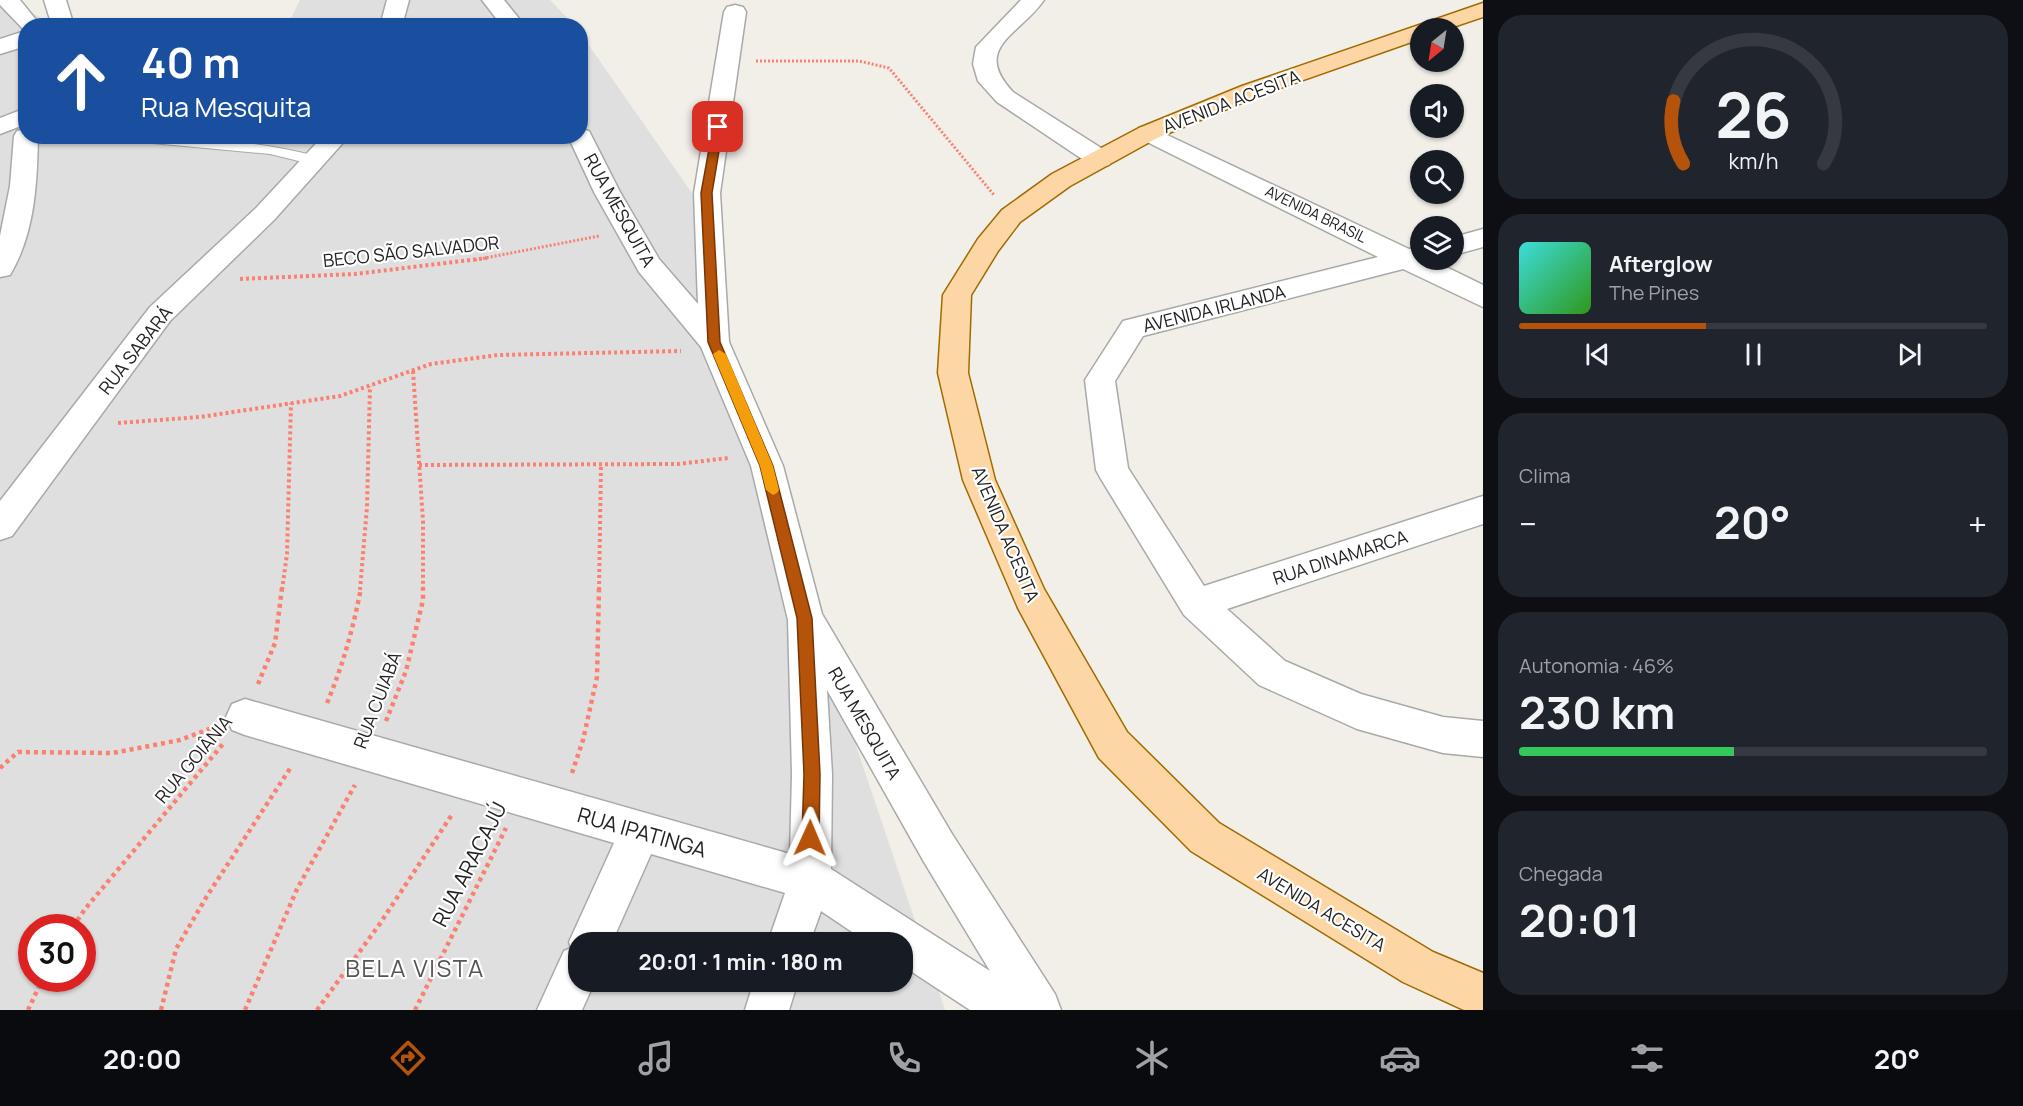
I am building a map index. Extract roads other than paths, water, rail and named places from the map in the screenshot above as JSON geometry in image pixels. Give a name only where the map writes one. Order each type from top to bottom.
[{"type":"main road","points":[[1459,18],[1483,10]]},
{"type":"main road","name":"AVENIDA ACESITA","points":[[1410,35],[1250,91],[1148,133],[1061,180],[1011,216],[988,245],[957,295],[953,373],[979,480],[1030,597],[1113,745],[1204,837],[1418,967],[1483,996]]},
{"type":"street","points":[[8,0],[23,18]]},
{"type":"street","points":[[55,0],[61,18]]},
{"type":"street","points":[[393,18],[398,0]]},
{"type":"street","points":[[493,0],[508,18]]},
{"type":"street","points":[[1033,0],[987,46],[984,64],[990,81],[1005,97],[1100,159]]},
{"type":"street","points":[[716,346],[706,193],[729,61],[735,12]]},
{"type":"street","points":[[0,47],[18,41]]},
{"type":"street","points":[[0,127],[18,119]]},
{"type":"street","name":"AVENIDA BRASIL","points":[[1148,133],[1410,256]]},
{"type":"street","points":[[0,268],[6,257],[9,218],[25,169],[26,144]]},
{"type":"street","name":"RUA SABARÁ","points":[[0,526],[160,314],[265,214],[329,144]]},
{"type":"street","name":"RUA MESQUITA","points":[[584,144],[649,265],[716,346],[767,466],[805,618],[938,848],[1039,1010]]},
{"type":"street","points":[[1464,243],[1483,238]]},
{"type":"street","name":"AVENIDA IRLANDA","points":[[1410,259],[1133,328],[1100,380],[1112,470],[1196,604],[1272,673],[1357,711],[1443,735],[1483,739]]},
{"type":"street","name":"AVENIDA BRASIL","points":[[1436,270],[1483,297]]},
{"type":"street","name":"RUA DINAMARCA","points":[[1196,604],[1483,510]]},
{"type":"street","points":[[792,932],[810,880],[812,774],[805,618]]},
{"type":"street","name":"RUA IPATINGA","points":[[245,717],[373,752],[810,880],[1010,1010]]},
{"type":"street","points":[[595,932],[640,831]]},
{"type":"street","points":[[559,1010],[568,990]]},
{"type":"street","points":[[767,1010],[773,992]]},
{"type":"lane","points":[[212,144],[270,149],[315,160]]},
{"type":"district","name":"BELA VISTA","points":[[415,967]]}]
